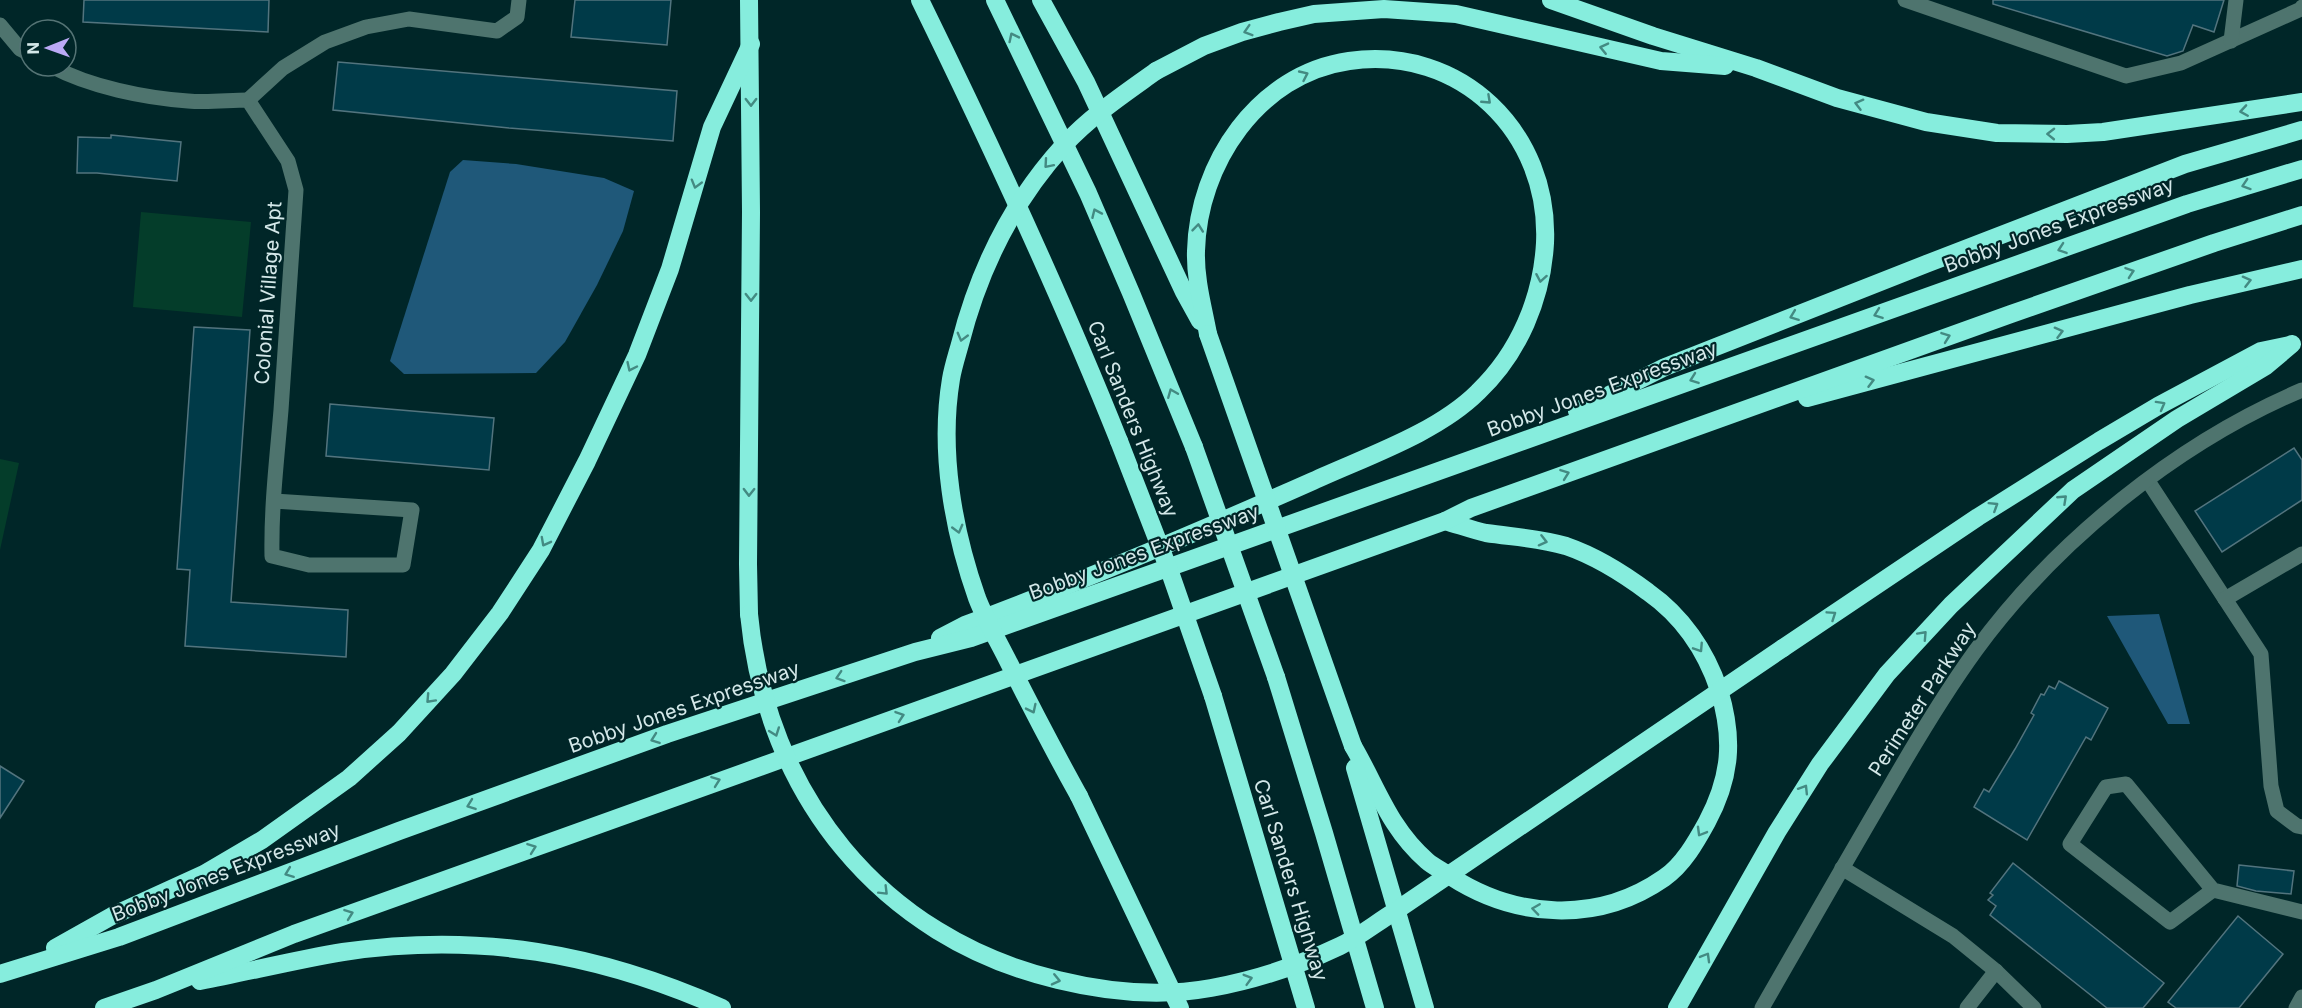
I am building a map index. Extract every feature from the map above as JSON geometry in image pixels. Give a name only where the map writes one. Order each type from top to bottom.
[{"type":"highway","points":[[749,0],[751,44],[748,564],[749,614],[758,677],[779,742],[810,804],[852,859],[898,905],[956,942],[1004,964],[1036,975],[1106,990],[1172,992],[1210,988],[1276,971],[1341,945],[1978,516],[2158,406],[2261,351],[2297,342]]},
{"type":"highway","name":"Carl Sanders Highway","points":[[920,0],[1032,234],[1119,441],[1171,575],[1212,696],[1306,1008]]},
{"type":"highway","points":[[995,0],[1088,193],[1194,447],[1276,677],[1375,1008]]},
{"type":"highway","points":[[1041,0],[1086,82],[1184,292],[1208,334]]},
{"type":"highway","points":[[1551,0],[1653,36],[1756,68],[1837,98],[1926,122],[1997,133],[2103,132],[2302,102]]},
{"type":"highway","points":[[1180,1008],[1079,796],[1036,718],[978,599],[953,513],[948,445],[951,379],[970,305],[984,267],[1004,227],[1023,196],[1065,144],[1109,104],[1156,71],[1204,46],[1251,29],[1314,14],[1383,9],[1456,14],[1661,61],[1756,68]]},
{"type":"highway","points":[[28,964],[112,916],[204,874],[262,840],[349,778],[399,733],[453,674],[500,613],[541,550],[637,355],[670,269],[712,127],[751,44]]},
{"type":"highway","points":[[915,652],[965,625],[1137,558],[1405,440],[1456,412],[1479,392],[1501,367],[1533,308],[1540,284],[1545,231],[1544,203],[1539,182],[1517,135],[1488,100],[1475,90],[1437,71],[1392,61],[1350,60],[1328,65],[1283,85],[1261,104],[1228,142],[1204,194],[1198,221],[1196,250],[1199,286],[1208,334],[1353,746],[1386,812],[1407,840],[1427,861],[1468,888],[1507,904],[1560,912],[1587,910],[1613,903],[1665,878],[1685,857],[1700,836],[1720,795],[1730,743],[1727,716],[1711,665],[1688,630],[1649,592],[1589,555],[1529,537],[1485,533],[1445,521]]},
{"type":"highway","points":[[1512,445],[1665,366],[2185,164],[2302,130]]},
{"type":"highway","name":"Bobby Jones Expressway","points":[[0,974],[119,937],[399,831],[668,734],[915,652],[971,638],[2187,204],[2302,169]]},
{"type":"highway","points":[[104,1008],[156,990],[294,934],[1445,521],[1471,508],[1692,428],[2214,243],[2302,215]]},
{"type":"highway","points":[[1692,428],[2190,296],[2302,269]]},
{"type":"highway","points":[[1677,1008],[1777,832],[1820,764],[1887,674],[1951,605],[2073,490],[2176,419],[2266,366],[2297,342]]},
{"type":"highway","points":[[1353,746],[1355,766],[1425,1008]]},
{"type":"highway","points":[[156,990],[342,952],[412,946],[479,946],[551,953],[621,969],[686,992],[722,1008]]},
{"type":"street","points":[[78,78],[118,91],[189,102],[248,100],[283,68],[335,38],[366,27],[409,19],[497,31],[517,17],[519,0]]},
{"type":"street","points":[[1905,0],[2126,76],[2181,63],[2302,8]]},
{"type":"street","points":[[2231,41],[2236,0]]},
{"type":"street","points":[[0,25],[18,46]]},
{"type":"street","name":"Colonial Village Apt","points":[[248,100],[288,161],[296,190],[274,501],[272,556],[309,565],[404,565],[411,510],[274,501]]},
{"type":"street","name":"Perimeter Parkway","points":[[1762,1008],[1951,685],[2003,615],[2068,547],[2117,503],[2209,439],[2250,415],[2302,390]]},
{"type":"street","points":[[2148,481],[2261,654],[2271,786],[2277,811],[2297,826],[2302,827]]},
{"type":"street","points":[[2225,599],[2302,554]]},
{"type":"street","points":[[2213,890],[2170,922],[2070,844],[2106,787],[2126,784],[2213,890],[2302,912]]},
{"type":"street","points":[[1842,868],[1953,936],[1996,971],[2034,1008]]},
{"type":"street","points":[[1967,1008],[1996,971]]},
{"type":"street","points":[[2296,1008],[2302,997]]},
{"type":"green space","points":[[141,212],[251,222],[242,317],[133,307]]},
{"type":"green space","points":[[0,459],[19,463],[0,550]]},
{"type":"water","points":[[463,160],[516,164],[604,178],[634,191],[623,231],[597,285],[565,342],[536,373],[404,374],[390,361],[450,172]]},
{"type":"water","points":[[2159,614],[2190,724],[2168,724],[2107,616]]},
{"type":"building","points":[[84,0],[269,0],[268,32],[83,22]]},
{"type":"building","points":[[575,0],[671,0],[667,45],[571,37]]},
{"type":"building","points":[[1993,0],[2224,0],[2214,32],[2193,25],[2183,51],[2167,56],[1993,4]]},
{"type":"building","points":[[338,62],[677,91],[673,141],[509,128],[333,110]]},
{"type":"building","points":[[111,135],[181,142],[177,181],[77,173],[78,137],[111,138]]},
{"type":"building","points":[[194,327],[250,330],[231,602],[348,610],[346,657],[185,646],[190,570],[177,569]]},
{"type":"building","points":[[330,404],[494,418],[489,470],[326,456]]},
{"type":"building","points":[[2294,448],[2302,460],[2302,500],[2222,552],[2195,511]]},
{"type":"building","points":[[2059,681],[2108,708],[2091,740],[2086,737],[2027,840],[1974,807],[1984,789],[1989,792],[2015,749],[2034,715],[2031,713],[2041,694],[2044,695],[2049,686],[2055,689]]},
{"type":"building","points":[[0,766],[24,781],[0,818]]},
{"type":"building","points":[[2013,863],[2164,983],[2143,1008],[2107,1008],[1990,915],[1996,906],[1988,900],[1993,895],[1990,893]]},
{"type":"building","points":[[2239,865],[2294,871],[2291,894],[2256,891],[2237,886]]},
{"type":"building","points":[[2238,916],[2283,954],[2239,1008],[2176,1008],[2168,1002]]}]
